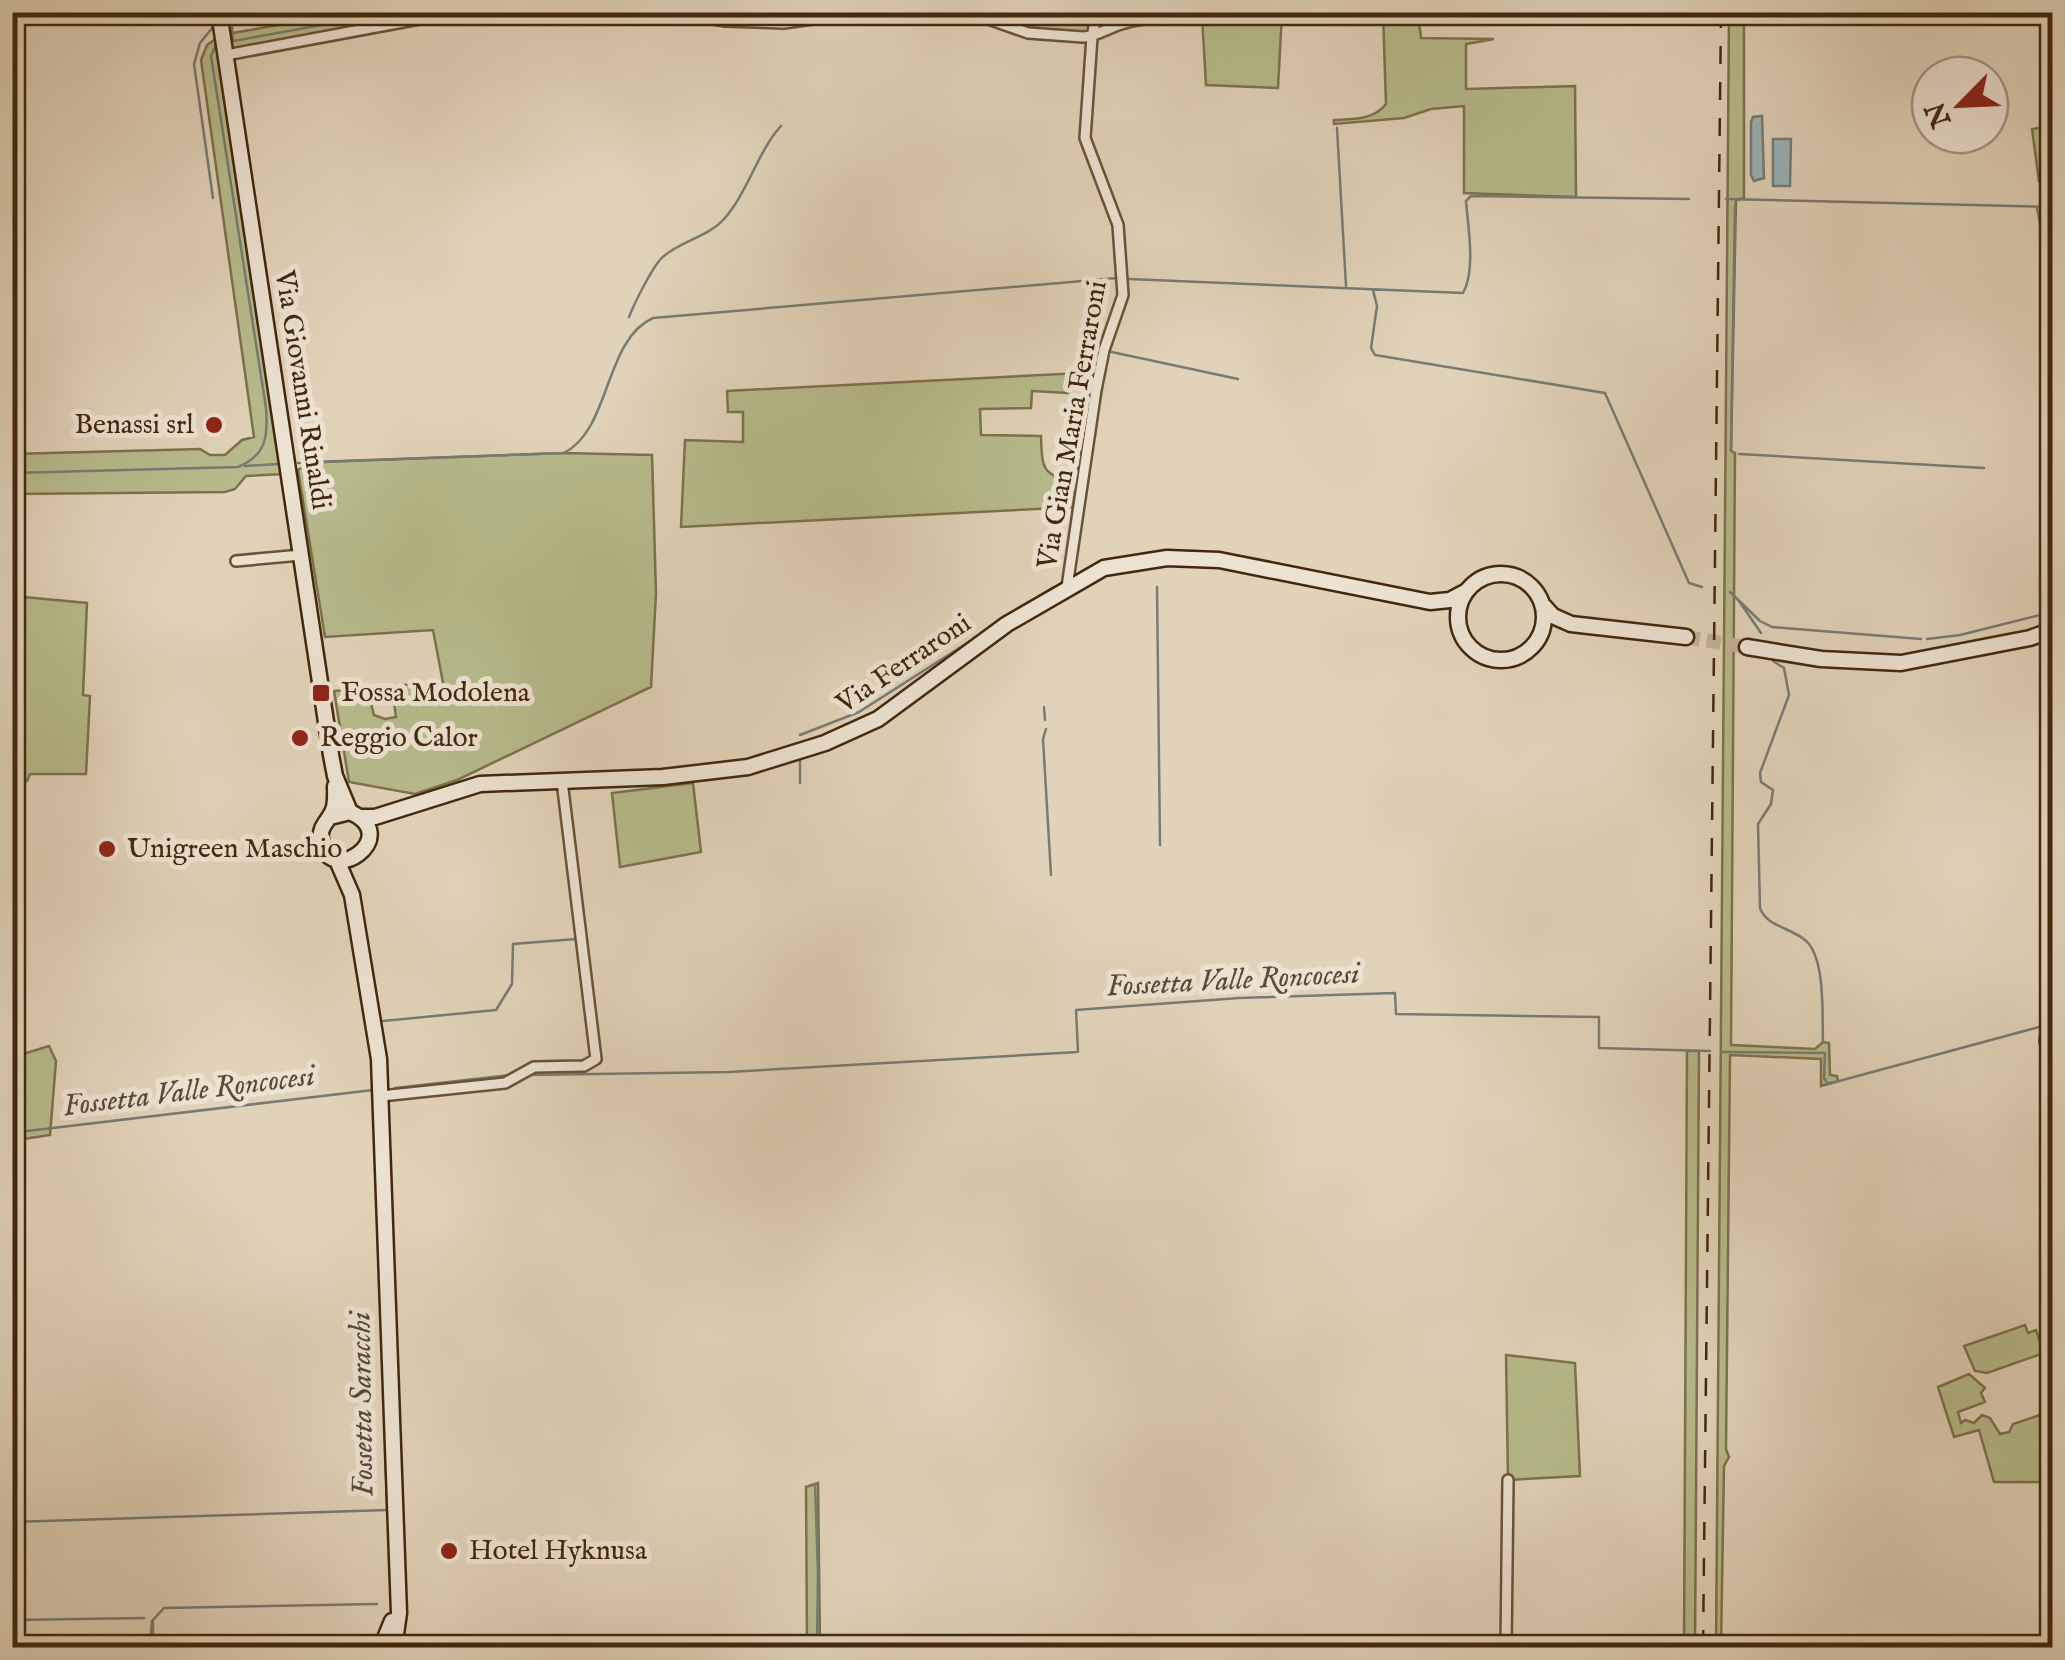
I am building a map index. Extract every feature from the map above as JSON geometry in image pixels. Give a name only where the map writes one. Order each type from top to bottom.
[{"type":"main road","name":"Via Giovanni Rinaldi","points":[[219,12],[335,776],[330,816]]},
{"type":"main road","name":"Via Ferraroni","points":[[355,815],[394,812],[480,784],[662,777],[748,767],[845,736],[878,719],[976,645],[1104,568],[1191,558],[1262,566],[1430,602],[1450,600],[1467,591]]},
{"type":"main road","points":[[1543,605],[1540,636],[1517,657],[1493,659],[1478,654],[1467,643],[1458,621],[1467,591],[1486,576],[1509,574],[1530,585],[1554,616],[1571,624],[1686,638]]},
{"type":"main road","name":"Via Ferraroni","points":[[1430,602],[1458,621]]},
{"type":"main road","points":[[1540,636],[1571,624]]},
{"type":"main road","points":[[1746,647],[1820,659],[1900,664],[2030,638],[2052,630]]},
{"type":"main road","name":"Via Giovanni Rinaldi","points":[[335,776],[355,815]]},
{"type":"main road","name":"Via Ferraroni","points":[[368,839],[394,812]]},
{"type":"main road","points":[[352,896],[358,856],[368,839],[368,828],[355,815],[330,816],[323,824],[320,840],[327,852],[342,860],[358,856]]},
{"type":"main road","points":[[336,858],[352,896],[372,1012],[381,1096],[399,1618],[394,1648]]},
{"type":"main road","points":[[381,1648],[397,1601]]},
{"type":"street","points":[[225,47],[458,12]]},
{"type":"street","points":[[671,12],[725,21],[784,22],[863,12]]},
{"type":"street","points":[[968,12],[1038,35],[1092,37],[1132,21],[1240,12]]},
{"type":"street","name":"Via Gian Maria Ferraroni","points":[[1067,587],[1096,390],[1104,350],[1122,300],[1116,217],[1085,141],[1097,12]]},
{"type":"street","points":[[236,561],[301,555]]},
{"type":"street","points":[[381,1096],[511,1081],[540,1066],[584,1066],[598,1056],[562,781]]},
{"type":"street","points":[[2052,988],[2045,1042],[2052,1078]]},
{"type":"street","points":[[1506,1648],[1508,1480]]},
{"type":"green space","points":[[1744,12],[1744,198],[1736,200],[1731,451],[1735,453],[1731,1045],[1815,1049],[1823,1042],[1829,1043],[1830,1075],[1837,1076],[1838,1081],[1821,1086],[1821,1059],[1730,1055],[1726,1449],[1729,1457],[1724,1466],[1721,1647],[1716,1648],[1729,13]]},
{"type":"green space","points":[[349,13],[451,13],[231,50],[227,34]]},
{"type":"green space","points":[[1008,13],[1097,13],[1092,37],[1005,26]]},
{"type":"green space","points":[[1282,13],[1278,88],[1206,85],[1202,16]]},
{"type":"green space","points":[[1383,13],[1418,13],[1421,38],[1494,39],[1466,44],[1466,89],[1575,86],[1576,197],[1464,193],[1464,106],[1431,109],[1404,118],[1334,124],[1334,120],[1369,116],[1386,104]]},
{"type":"green space","points":[[218,37],[284,474],[246,476],[235,489],[225,492],[13,494],[12,454],[200,449],[210,455],[225,455],[242,440],[254,437],[201,60],[207,45]]},
{"type":"green space","points":[[2052,126],[2052,179],[2039,181],[2032,129]]},
{"type":"green space","points":[[1100,372],[1096,390],[1071,387],[1068,393],[1032,391],[1031,408],[980,409],[981,435],[1041,436],[1047,471],[1080,485],[1077,507],[681,527],[685,440],[743,442],[743,412],[728,412],[727,391]]},
{"type":"green space","points":[[564,453],[652,455],[656,593],[651,687],[457,780],[415,794],[349,782],[334,691],[367,688],[374,715],[385,719],[396,717],[392,686],[444,688],[433,630],[325,637],[298,470],[313,462]]},
{"type":"green space","points":[[13,596],[87,603],[83,695],[90,696],[86,774],[30,774],[27,781],[13,781]]},
{"type":"green space","points":[[693,783],[701,852],[620,867],[612,793]]},
{"type":"green space","points":[[49,1046],[56,1061],[50,1135],[24,1139],[13,1150],[13,1057]]},
{"type":"green space","points":[[1687,1051],[1699,1051],[1695,1648],[1684,1647]]},
{"type":"green space","points":[[2025,1325],[2028,1333],[2036,1330],[2044,1353],[1987,1373],[1975,1371],[1964,1346]]},
{"type":"green space","points":[[1506,1355],[1575,1363],[1580,1476],[1508,1480]]},
{"type":"green space","points":[[1969,1374],[1985,1388],[1981,1393],[1985,1402],[1958,1412],[1961,1423],[1974,1423],[1982,1415],[1990,1418],[2000,1434],[2009,1432],[2013,1424],[2052,1411],[2052,1482],[1994,1482],[1979,1430],[1954,1437],[1938,1387]]},
{"type":"green space","points":[[818,1483],[820,1647],[807,1647],[806,1487]]},
{"type":"water","points":[[1762,116],[1764,178],[1754,181],[1751,122],[1753,117]]},
{"type":"water","points":[[1773,139],[1791,139],[1790,186],[1773,186]]},
{"type":"waterway","points":[[210,12],[213,27],[200,43],[194,64],[213,198]]},
{"type":"waterway","points":[[231,12],[233,40]]},
{"type":"waterway","points":[[322,18],[323,12]]},
{"type":"waterway","points":[[228,42],[394,12]]},
{"type":"waterway","points":[[12,473],[238,467],[255,457],[264,443],[266,408],[211,56],[216,45]]},
{"type":"waterway","points":[[1084,87],[1086,47]]},
{"type":"waterway","points":[[629,317],[660,260],[724,219],[781,126]]},
{"type":"waterway","points":[[1337,128],[1346,286]]},
{"type":"waterway","points":[[1726,199],[2051,207],[2044,129]]},
{"type":"waterway","points":[[1081,140],[1100,188]]},
{"type":"waterway","points":[[1129,279],[1463,293],[1470,261],[1466,201],[1471,196],[1689,199]]},
{"type":"waterway","points":[[1735,206],[1731,451],[1735,453]]},
{"type":"waterway","points":[[2037,208],[2052,283]]},
{"type":"waterway","points":[[298,463],[564,453],[591,425],[625,345],[637,329],[653,318],[1117,278]]},
{"type":"waterway","points":[[1373,290],[1377,306],[1371,348],[1375,355],[1605,393],[1689,583],[1702,587]]},
{"type":"waterway","points":[[1107,351],[1238,379]]},
{"type":"waterway","points":[[1071,507],[1091,396]]},
{"type":"waterway","points":[[1739,454],[1984,468]]},
{"type":"waterway","points":[[245,466],[278,464]]},
{"type":"waterway","points":[[1025,605],[1054,587]]},
{"type":"waterway","points":[[1157,587],[1160,845]]},
{"type":"waterway","points":[[1730,592],[1760,621],[1772,627],[1921,639]]},
{"type":"waterway","points":[[1739,601],[1761,633]]},
{"type":"waterway","points":[[1927,639],[1960,635],[2052,612]]},
{"type":"waterway","points":[[800,735],[859,712],[989,629]]},
{"type":"waterway","points":[[1773,661],[1784,668],[1789,695],[1760,773],[1761,782],[1773,790],[1771,804],[1758,824],[1760,908],[1773,923],[1799,936],[1812,948],[1821,988],[1823,1042]]},
{"type":"waterway","points":[[1044,707],[1045,720]]},
{"type":"waterway","points":[[1046,729],[1043,739],[1051,875]]},
{"type":"waterway","points":[[800,755],[800,783]]},
{"type":"waterway","points":[[383,1021],[496,1010],[512,984],[513,944],[576,939]]},
{"type":"waterway","points":[[2052,952],[2041,1040],[2052,1094]]},
{"type":"waterway","name":"Fossetta Valle Roncocesi","points":[[528,1075],[729,1072],[1078,1052],[1076,1010],[1239,998],[1395,993],[1396,1014],[1599,1017],[1599,1048],[1710,1051]]},
{"type":"waterway","name":"Fossetta Valle Roncocesi","points":[[1722,1052],[1825,1053],[1824,1078],[1828,1084],[2039,1027]]},
{"type":"waterway","name":"Fossetta Valle Roncocesi","points":[[395,1088],[510,1075]]},
{"type":"waterway","name":"Fossetta Valle Roncocesi","points":[[12,1138],[19,1132],[373,1090]]},
{"type":"waterway","name":"Fossetta Saracchi","points":[[12,1522],[387,1510],[383,1361]]},
{"type":"waterway","points":[[815,1484],[817,1648]]},
{"type":"waterway","points":[[150,1648],[152,1621],[164,1608],[377,1604]]},
{"type":"waterway","points":[[12,1620],[144,1618]]},
{"type":"waterway","points":[[153,1622],[153,1648]]},
{"type":"tunnel","points":[[1686,637],[1747,647]]},
{"type":"railway","points":[[1703,1648],[1721,12]]},
{"type":"place","name":"Benassi srl","points":[[214,425]]},
{"type":"place","name":"Fossa Modolena","points":[[321,693]]},
{"type":"place","name":"Reggio Calor","points":[[300,738]]},
{"type":"place","name":"Unigreen Maschio","points":[[107,849]]},
{"type":"place","name":"Hotel Hyknusa","points":[[449,1551]]}]
